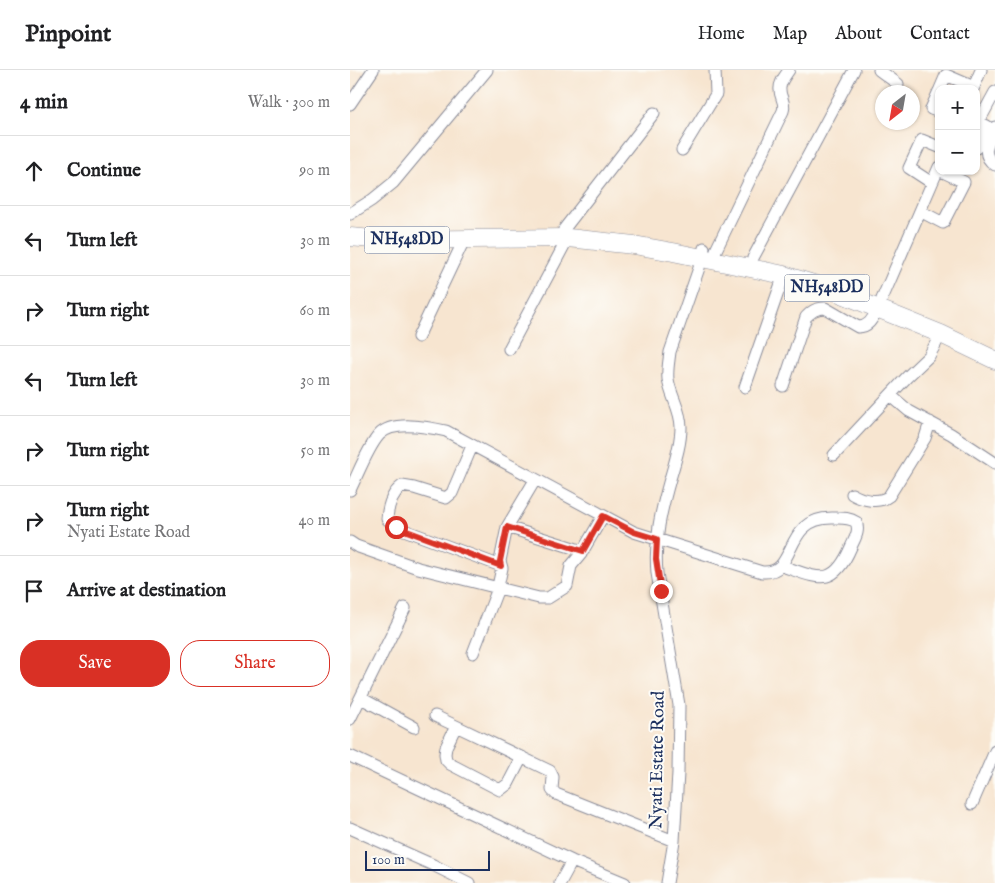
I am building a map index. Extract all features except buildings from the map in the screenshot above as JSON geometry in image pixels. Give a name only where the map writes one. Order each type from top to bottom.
[{"type":"highway","name":"NH548DD","points":[[350,227],[407,230],[498,228],[566,233],[634,245],[753,258],[856,290],[880,304],[995,360]]},
{"type":"highway","name":"NH548DD","points":[[350,237],[384,240],[464,240],[566,233]]},
{"type":"highway","name":"NH548DD","points":[[707,252],[922,315],[995,347]]},
{"type":"street","points":[[350,104],[373,70]]},
{"type":"street","points":[[350,214],[372,200],[393,183],[487,70]]},
{"type":"street","points":[[682,150],[716,94],[715,70]]},
{"type":"street","name":"Nyati Estate Road","points":[[667,883],[674,841],[679,705],[657,573],[657,539],[658,527],[678,451],[681,426],[680,416],[668,380],[670,352],[707,252],[783,111],[784,101],[780,88],[789,70]]},
{"type":"street","points":[[753,258],[854,70]]},
{"type":"street","points":[[879,70],[898,84]]},
{"type":"street","points":[[947,70],[972,85]]},
{"type":"street","points":[[974,85],[982,70]]},
{"type":"street","points":[[941,85],[946,75],[971,85]]},
{"type":"street","points":[[980,113],[983,114],[995,92]]},
{"type":"street","points":[[935,100],[931,109],[935,110]]},
{"type":"street","points":[[509,349],[566,233],[654,113]]},
{"type":"street","points":[[980,123],[987,126],[980,140]]},
{"type":"street","points":[[995,127],[986,156],[995,165]]},
{"type":"street","points":[[932,183],[909,168],[922,140],[935,145]]},
{"type":"street","points":[[783,386],[806,317],[813,310],[825,308],[858,327],[863,327],[871,322],[936,175]]},
{"type":"street","points":[[920,211],[943,223],[964,182],[949,175]]},
{"type":"street","points":[[418,337],[464,240]]},
{"type":"street","points":[[745,387],[784,275]]},
{"type":"street","points":[[834,455],[929,356],[941,334]]},
{"type":"street","points":[[890,395],[908,410],[951,434],[995,463]]},
{"type":"street","points":[[852,494],[862,500],[885,499],[889,496],[925,438],[930,422]]},
{"type":"street","points":[[350,490],[373,442],[380,434],[389,428],[428,427],[446,431],[634,532],[762,572],[775,571],[782,566],[792,543],[801,530],[812,520],[845,518],[856,522],[858,527],[857,533],[845,561],[832,575],[819,577],[782,566]]},
{"type":"street","points":[[472,446],[452,493],[446,498],[402,486],[395,491],[388,508],[387,519],[396,527],[501,566]]},
{"type":"street","points":[[473,653],[498,588],[500,561],[507,527],[535,480]]},
{"type":"street","points":[[350,542],[356,546],[418,568],[539,598],[548,598],[567,586],[570,566],[583,551],[603,516]]},
{"type":"street","points":[[507,527],[583,551]]},
{"type":"street","points":[[350,719],[405,608]]},
{"type":"street","points":[[360,698],[414,726]]},
{"type":"street","points":[[435,716],[548,770],[552,774],[552,790],[556,794],[674,841]]},
{"type":"street","points":[[456,726],[446,747],[444,754],[446,760],[495,789],[500,790],[508,784],[522,757]]},
{"type":"street","points":[[972,804],[995,750]]},
{"type":"street","points":[[350,756],[572,861],[625,883]]},
{"type":"street","points":[[350,828],[469,883]]},
{"type":"street","points":[[560,883],[572,861]]},
{"type":"route","points":[[396,527],[501,566],[500,561],[507,527],[583,551],[603,516],[634,532],[657,539],[657,573],[661,591]]}]
